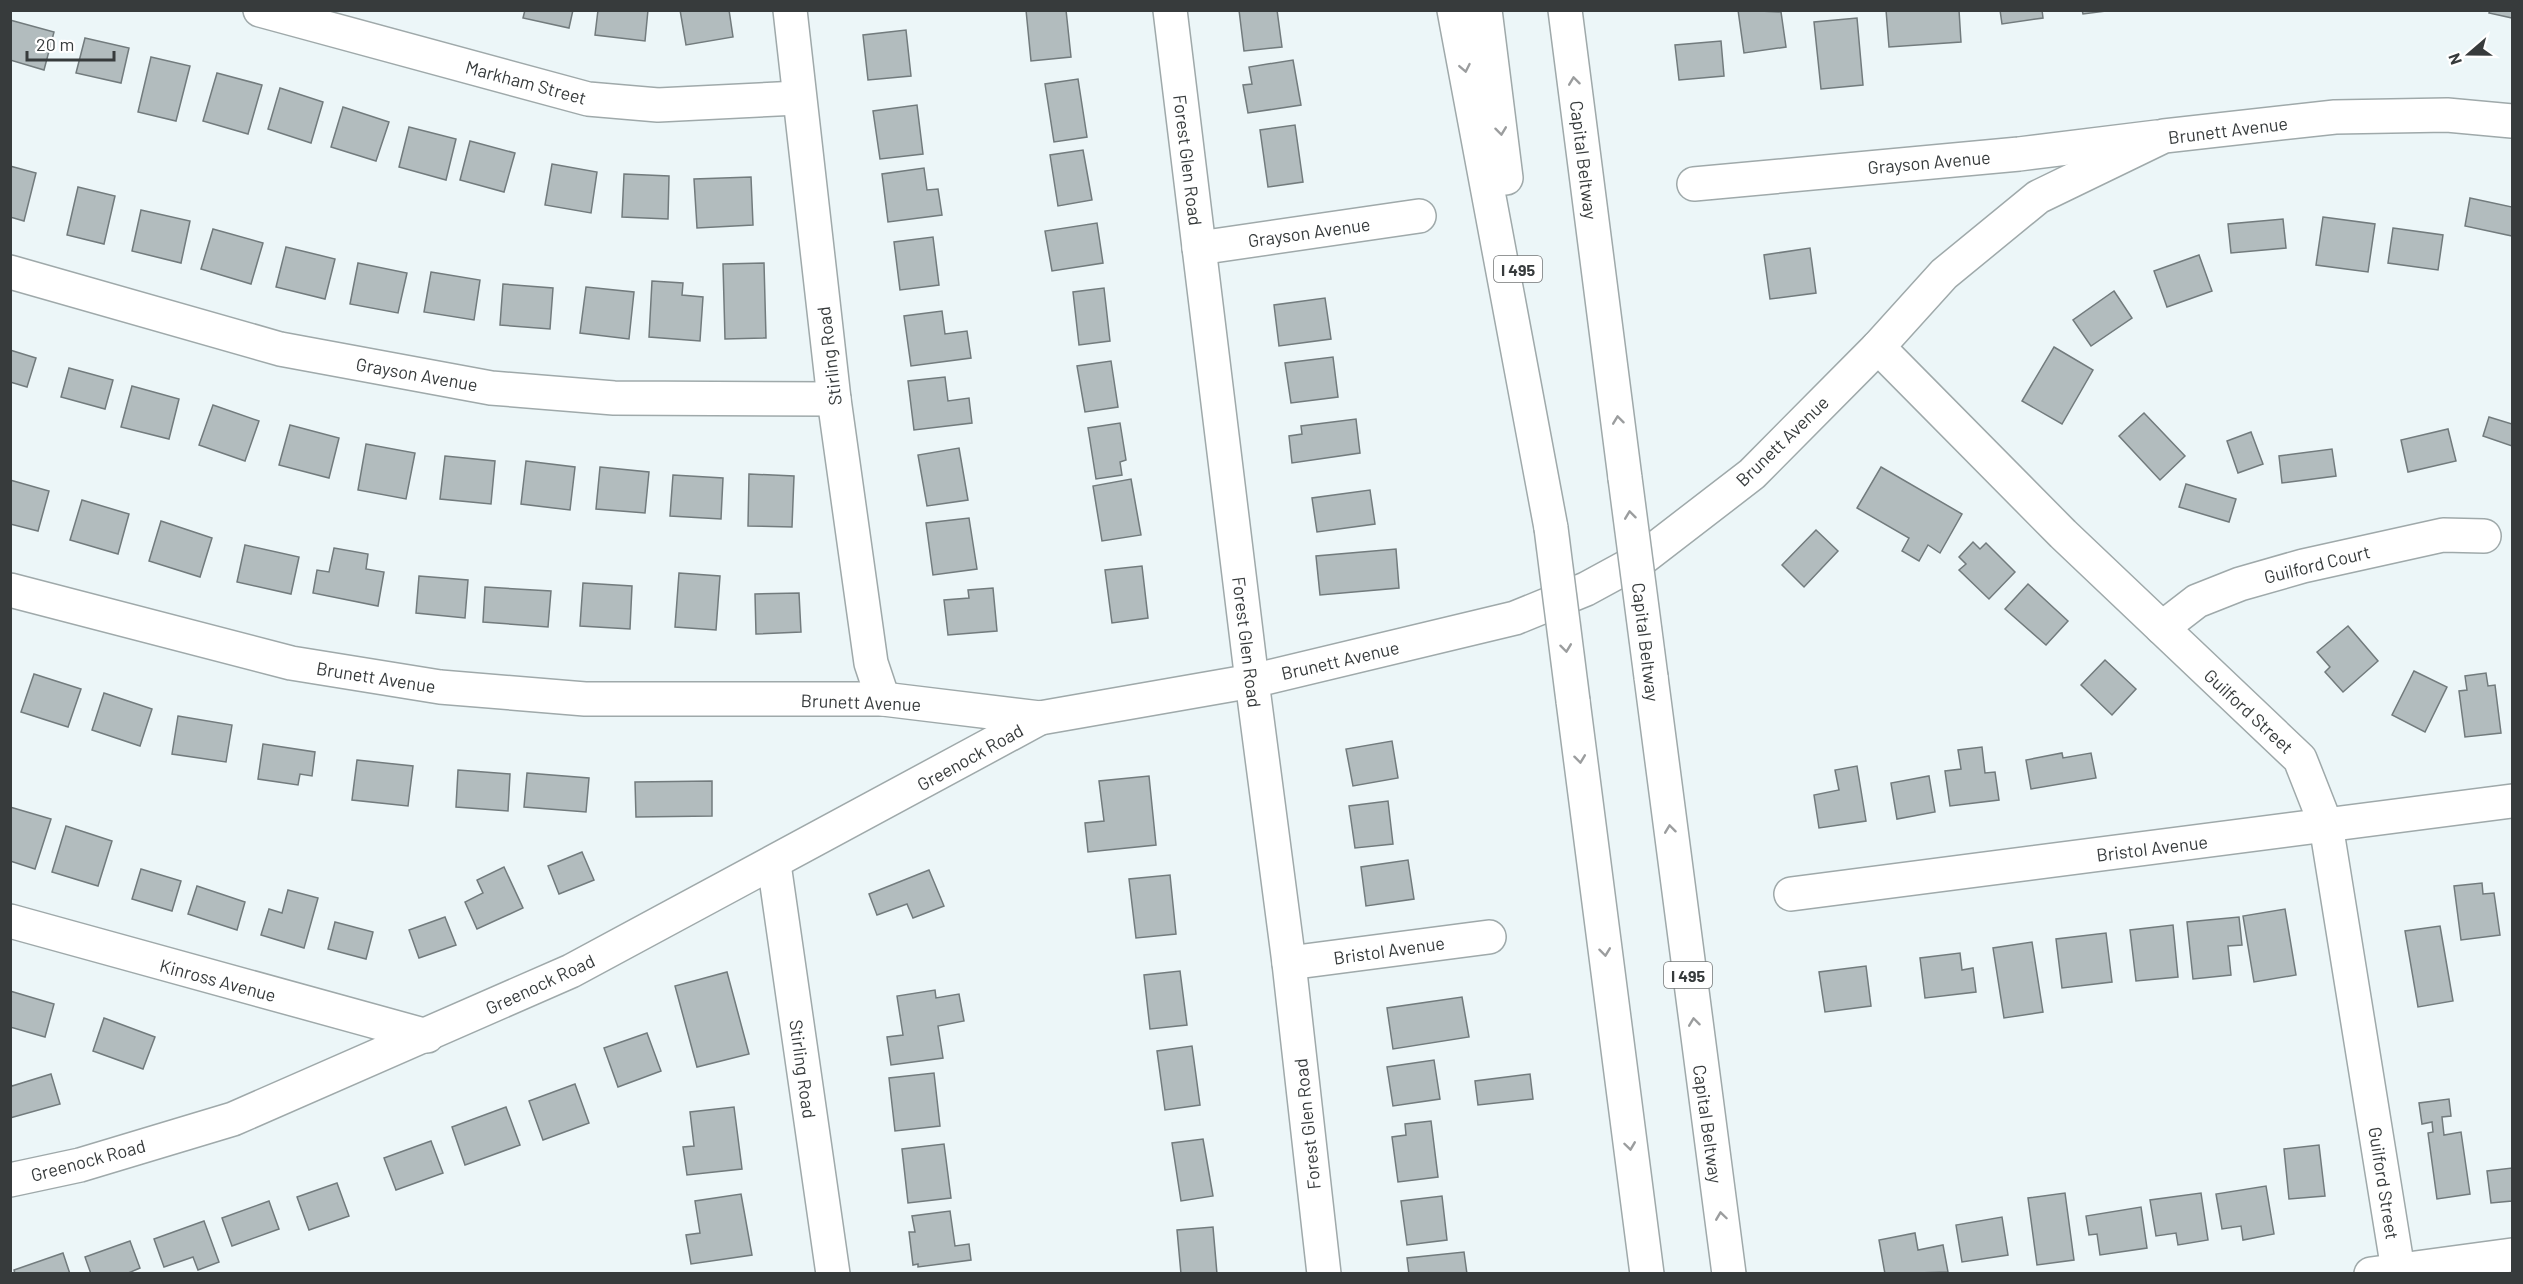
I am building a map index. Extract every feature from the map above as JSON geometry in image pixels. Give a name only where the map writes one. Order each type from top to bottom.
[{"type":"main road","name":"Markham Street","points":[[260,10],[588,99],[657,105],[798,98]]},
{"type":"main road","name":"Stirling Road","points":[[790,10],[798,98],[834,399],[871,663],[883,699]]},
{"type":"main road","name":"Forest Glen Road","points":[[1170,10],[1289,963],[1324,1274]]},
{"type":"main road","points":[[1454,10],[1551,528]]},
{"type":"main road","name":"I 495","points":[[1485,10],[1647,1274]]},
{"type":"main road","name":"Capital Beltway","points":[[1565,10],[1729,1274]]},
{"type":"main road","name":"Brunett Avenue","points":[[10,590],[291,663],[440,687],[585,699],[883,699],[1040,718],[1252,681],[1515,618],[1586,589],[1643,558],[1752,474],[1878,347],[1944,274],[2038,197],[2164,136],[2335,117],[2447,115],[2512,121]]},
{"type":"main road","name":"Grayson Avenue","points":[[1694,184],[2019,154],[2164,136]]},
{"type":"main road","name":"Grayson Avenue","points":[[1199,248],[1419,216]]},
{"type":"main road","name":"Grayson Avenue","points":[[10,272],[280,348],[491,387],[615,398],[834,399]]},
{"type":"main road","name":"Guilford Street","points":[[1878,347],[2014,485],[2300,759],[2326,825],[2384,1272]]},
{"type":"main road","name":"Guilford Court","points":[[2162,628],[2197,601],[2251,581],[2443,535],[2484,537]]},
{"type":"main road","name":"Greenock Road","points":[[10,1180],[80,1165],[233,1119],[427,1036],[571,971],[774,864],[1040,718]]},
{"type":"main road","name":"Bristol Avenue","points":[[1791,894],[2512,801]]},
{"type":"main road","name":"Stirling Road","points":[[774,864],[833,1274]]},
{"type":"main road","name":"Kinross Avenue","points":[[10,921],[107,950],[427,1036]]},
{"type":"main road","name":"Bristol Avenue","points":[[1289,963],[1489,937]]},
{"type":"main road","points":[[2384,1272],[2512,1255]]},
{"type":"building","points":[[525,10],[573,10],[569,28],[523,18]]},
{"type":"building","points":[[598,10],[648,10],[645,41],[595,35]]},
{"type":"building","points":[[680,10],[729,10],[733,37],[686,45]]},
{"type":"building","points":[[1026,10],[1066,10],[1071,57],[1031,61]]},
{"type":"building","points":[[1239,10],[1277,10],[1282,47],[1244,51]]},
{"type":"building","points":[[1738,10],[1781,12],[1786,47],[1744,53]]},
{"type":"building","points":[[1886,10],[1959,10],[1961,42],[1889,47]]},
{"type":"building","points":[[2000,10],[2042,10],[2043,18],[2002,24]]},
{"type":"building","points":[[2082,10],[2114,10],[2083,14]]},
{"type":"building","points":[[2490,10],[2512,10],[2512,18],[2489,13]]},
{"type":"building","points":[[1857,18],[1863,85],[1821,89],[1814,22]]},
{"type":"building","points":[[10,20],[54,32],[44,70],[10,60]]},
{"type":"building","points":[[906,30],[911,76],[868,80],[863,35]]},
{"type":"building","points":[[85,38],[129,48],[121,83],[76,73]]},
{"type":"building","points":[[1721,41],[1724,76],[1679,80],[1675,45]]},
{"type":"building","points":[[151,57],[190,66],[176,121],[138,112]]},
{"type":"building","points":[[1293,60],[1301,105],[1248,113],[1243,85],[1252,84],[1249,67]]},
{"type":"building","points":[[217,73],[262,85],[248,134],[203,121]]},
{"type":"building","points":[[1078,79],[1087,137],[1054,142],[1045,84]]},
{"type":"building","points":[[280,88],[323,102],[311,143],[268,129]]},
{"type":"building","points":[[917,105],[923,154],[880,159],[873,111]]},
{"type":"building","points":[[343,107],[389,122],[376,161],[331,147]]},
{"type":"building","points":[[1295,125],[1303,182],[1268,187],[1260,130]]},
{"type":"building","points":[[409,127],[456,139],[446,180],[399,167]]},
{"type":"building","points":[[470,141],[515,153],[504,192],[460,180]]},
{"type":"building","points":[[1083,150],[1092,200],[1058,206],[1050,155]]},
{"type":"building","points":[[552,164],[597,172],[591,213],[545,205]]},
{"type":"building","points":[[10,166],[36,173],[24,221],[10,217]]},
{"type":"building","points":[[924,168],[927,190],[938,189],[942,215],[888,222],[882,174]]},
{"type":"building","points":[[624,174],[669,176],[668,219],[622,217]]},
{"type":"building","points":[[751,177],[753,225],[697,228],[694,179]]},
{"type":"building","points":[[78,187],[115,196],[104,244],[67,235]]},
{"type":"building","points":[[2470,198],[2512,207],[2512,236],[2465,226]]},
{"type":"building","points":[[141,210],[190,221],[181,263],[132,251]]},
{"type":"building","points":[[2323,217],[2375,224],[2368,272],[2316,265]]},
{"type":"building","points":[[2283,219],[2286,248],[2231,253],[2228,224]]},
{"type":"building","points":[[1097,223],[1103,263],[1052,271],[1045,231]]},
{"type":"building","points":[[2393,228],[2443,235],[2438,270],[2388,263]]},
{"type":"building","points":[[213,229],[263,243],[251,284],[201,269]]},
{"type":"building","points":[[933,237],[939,285],[900,290],[894,242]]},
{"type":"building","points":[[286,247],[335,259],[325,299],[276,287]]},
{"type":"building","points":[[1810,248],[1816,293],[1770,299],[1764,255]]},
{"type":"building","points":[[2199,255],[2212,291],[2167,307],[2154,271]]},
{"type":"building","points":[[358,263],[407,273],[398,313],[350,304]]},
{"type":"building","points":[[764,263],[766,338],[725,339],[723,264]]},
{"type":"building","points":[[431,272],[480,280],[474,320],[424,312]]},
{"type":"building","points":[[652,281],[683,283],[682,295],[703,297],[700,341],[649,337]]},
{"type":"building","points":[[503,284],[553,288],[550,329],[500,325]]},
{"type":"building","points":[[586,287],[634,292],[629,339],[580,333]]},
{"type":"building","points":[[1104,288],[1110,341],[1079,345],[1073,292]]},
{"type":"building","points":[[2114,291],[2132,318],[2091,346],[2073,320]]},
{"type":"building","points":[[1325,298],[1331,339],[1279,346],[1274,305]]},
{"type":"building","points":[[942,311],[945,334],[967,331],[971,358],[911,366],[904,316]]},
{"type":"building","points":[[2054,347],[2093,370],[2062,424],[2022,401]]},
{"type":"building","points":[[10,350],[36,358],[27,387],[10,382]]},
{"type":"building","points":[[1333,357],[1338,397],[1291,403],[1285,363]]},
{"type":"building","points":[[1111,361],[1118,407],[1085,412],[1077,366]]},
{"type":"building","points":[[69,368],[113,380],[105,409],[61,397]]},
{"type":"building","points":[[945,377],[948,401],[969,398],[972,423],[914,430],[908,381]]},
{"type":"building","points":[[132,386],[179,399],[169,439],[121,427]]},
{"type":"building","points":[[213,405],[259,421],[245,461],[199,445]]},
{"type":"building","points":[[2144,413],[2185,456],[2160,480],[2119,436]]},
{"type":"building","points":[[2489,417],[2512,424],[2512,446],[2483,436]]},
{"type":"building","points":[[1356,419],[1360,453],[1292,463],[1289,436],[1302,434],[1301,426]]},
{"type":"building","points":[[1120,423],[1126,460],[1120,462],[1122,475],[1096,479],[1088,428]]},
{"type":"building","points":[[290,425],[339,438],[329,478],[279,465]]},
{"type":"building","points":[[2448,429],[2456,461],[2408,472],[2401,440]]},
{"type":"building","points":[[2251,432],[2263,464],[2238,473],[2227,441]]},
{"type":"building","points":[[366,444],[415,453],[406,499],[358,490]]},
{"type":"building","points":[[959,448],[968,500],[927,506],[918,455]]},
{"type":"building","points":[[2332,449],[2336,476],[2282,483],[2279,456]]},
{"type":"building","points":[[445,456],[495,461],[491,504],[440,499]]},
{"type":"building","points":[[526,461],[575,467],[570,510],[521,504]]},
{"type":"building","points":[[600,467],[649,472],[645,513],[596,509]]},
{"type":"building","points":[[1881,467],[1962,514],[1940,553],[1928,545],[1919,561],[1902,551],[1909,538],[1857,508]]},
{"type":"building","points":[[749,474],[794,476],[792,527],[748,526]]},
{"type":"building","points":[[673,475],[723,478],[721,519],[670,516]]},
{"type":"building","points":[[1131,479],[1141,535],[1102,541],[1093,486]]},
{"type":"building","points":[[10,480],[49,491],[38,531],[10,524]]},
{"type":"building","points":[[2186,484],[2236,499],[2229,522],[2179,507]]},
{"type":"building","points":[[1370,490],[1375,524],[1317,532],[1312,498]]},
{"type":"building","points":[[82,500],[129,514],[118,554],[70,540]]},
{"type":"building","points":[[969,518],[977,569],[933,575],[926,523]]},
{"type":"building","points":[[161,521],[212,538],[200,577],[149,561]]},
{"type":"building","points":[[1816,530],[1838,551],[1804,587],[1782,565]]},
{"type":"building","points":[[1973,542],[1980,549],[1986,543],[2015,572],[1989,599],[1959,570],[1966,564],[1959,557]]},
{"type":"building","points":[[245,545],[299,557],[291,594],[237,582]]},
{"type":"building","points":[[334,548],[368,554],[366,569],[384,572],[378,606],[313,593],[317,570],[329,572]]},
{"type":"building","points":[[1396,549],[1399,588],[1320,595],[1316,556]]},
{"type":"building","points":[[1142,566],[1148,618],[1112,623],[1105,570]]},
{"type":"building","points":[[679,573],[720,576],[716,630],[675,627]]},
{"type":"building","points":[[419,576],[468,580],[465,618],[416,613]]},
{"type":"building","points":[[583,583],[632,586],[630,629],[580,626]]},
{"type":"building","points":[[2028,584],[2068,621],[2046,645],[2005,609]]},
{"type":"building","points":[[485,587],[551,591],[548,627],[483,622]]},
{"type":"building","points":[[993,588],[997,631],[948,635],[944,600],[969,598],[968,590]]},
{"type":"building","points":[[799,593],[801,632],[756,634],[755,594]]},
{"type":"building","points":[[2348,626],[2378,661],[2343,692],[2325,672],[2330,667],[2317,652]]},
{"type":"building","points":[[2105,660],[2136,689],[2112,715],[2081,685]]},
{"type":"building","points":[[2414,671],[2447,687],[2425,732],[2392,715]]},
{"type":"building","points":[[2486,673],[2488,686],[2495,685],[2501,733],[2465,737],[2459,691],[2467,690],[2465,676]]},
{"type":"building","points":[[34,674],[81,689],[68,727],[21,712]]},
{"type":"building","points":[[104,693],[152,709],[140,746],[92,730]]},
{"type":"building","points":[[178,716],[232,725],[226,762],[172,754]]},
{"type":"building","points":[[1392,741],[1398,778],[1353,786],[1346,749]]},
{"type":"building","points":[[263,744],[315,752],[312,776],[300,774],[298,785],[258,779]]},
{"type":"building","points":[[1982,747],[1985,773],[1995,772],[1999,800],[1950,806],[1945,771],[1961,769],[1958,750]]},
{"type":"building","points":[[2062,753],[2063,758],[2091,753],[2096,778],[2031,789],[2026,760]]},
{"type":"building","points":[[357,760],[413,766],[408,806],[352,800]]},
{"type":"building","points":[[1857,766],[1866,821],[1819,828],[1814,795],[1839,790],[1835,770]]},
{"type":"building","points":[[458,770],[510,774],[508,811],[456,807]]},
{"type":"building","points":[[527,773],[589,778],[586,812],[524,807]]},
{"type":"building","points":[[1149,776],[1156,845],[1088,852],[1085,823],[1104,821],[1099,781]]},
{"type":"building","points":[[1929,776],[1935,812],[1897,819],[1891,783]]},
{"type":"building","points":[[712,781],[712,816],[636,817],[635,782]]},
{"type":"building","points":[[1388,801],[1393,844],[1355,848],[1349,806]]},
{"type":"building","points":[[10,807],[51,819],[35,869],[10,861]]},
{"type":"building","points":[[66,826],[112,841],[98,886],[52,872]]},
{"type":"building","points":[[582,852],[594,880],[559,894],[548,866]]},
{"type":"building","points":[[1408,860],[1414,899],[1366,906],[1361,867]]},
{"type":"building","points":[[504,867],[523,908],[477,929],[465,902],[483,893],[477,880]]},
{"type":"building","points":[[141,869],[181,881],[172,911],[132,899]]},
{"type":"building","points":[[929,870],[944,906],[913,918],[907,904],[877,915],[869,894]]},
{"type":"building","points":[[1170,875],[1176,934],[1136,938],[1129,879]]},
{"type":"building","points":[[2482,883],[2483,894],[2494,893],[2500,935],[2461,940],[2454,886]]},
{"type":"building","points":[[197,886],[245,902],[237,930],[188,914]]},
{"type":"building","points":[[288,890],[318,898],[304,948],[261,935],[269,909],[282,913]]},
{"type":"building","points":[[2285,909],[2296,975],[2254,982],[2243,916]]},
{"type":"building","points":[[445,917],[456,945],[419,958],[409,930]]},
{"type":"building","points":[[2239,917],[2242,945],[2228,946],[2231,975],[2193,979],[2187,922]]},
{"type":"building","points":[[335,922],[373,932],[366,959],[328,949]]},
{"type":"building","points":[[2173,925],[2178,977],[2136,981],[2130,930]]},
{"type":"building","points":[[2440,926],[2453,1001],[2418,1007],[2405,931]]},
{"type":"building","points":[[2106,933],[2112,982],[2062,988],[2056,939]]},
{"type":"building","points":[[2032,942],[2043,1012],[2004,1018],[1993,948]]},
{"type":"building","points":[[1960,953],[1962,970],[1973,968],[1976,992],[1925,998],[1920,958]]},
{"type":"building","points":[[1866,966],[1871,1006],[1825,1012],[1819,972]]},
{"type":"building","points":[[1180,971],[1187,1025],[1150,1029],[1144,975]]},
{"type":"building","points":[[727,972],[749,1054],[697,1067],[675,986]]},
{"type":"building","points":[[935,990],[936,998],[959,994],[964,1021],[938,1026],[943,1058],[891,1065],[887,1037],[903,1035],[897,996]]},
{"type":"building","points":[[10,991],[54,1004],[45,1037],[10,1027]]},
{"type":"building","points":[[1462,997],[1469,1037],[1393,1049],[1387,1008]]},
{"type":"building","points":[[104,1018],[155,1037],[143,1069],[93,1051]]},
{"type":"building","points":[[647,1033],[661,1071],[618,1087],[604,1048]]},
{"type":"building","points":[[1192,1046],[1200,1105],[1165,1110],[1157,1051]]},
{"type":"building","points":[[1434,1060],[1440,1099],[1393,1106],[1387,1067]]},
{"type":"building","points":[[934,1073],[940,1126],[895,1131],[889,1078]]},
{"type":"building","points":[[51,1074],[60,1104],[10,1118],[10,1082],[12,1086]]},
{"type":"building","points":[[1530,1074],[1533,1099],[1478,1105],[1475,1081]]},
{"type":"building","points":[[575,1084],[589,1123],[543,1140],[529,1101]]},
{"type":"building","points":[[2449,1099],[2451,1116],[2442,1117],[2444,1135],[2461,1132],[2470,1194],[2437,1199],[2428,1133],[2433,1132],[2432,1122],[2422,1124],[2419,1103]]},
{"type":"building","points":[[506,1107],[520,1145],[465,1165],[452,1127]]},
{"type":"building","points":[[734,1107],[742,1169],[687,1175],[683,1147],[694,1146],[690,1112]]},
{"type":"building","points":[[1431,1121],[1438,1177],[1398,1182],[1392,1137],[1406,1135],[1405,1124]]},
{"type":"building","points":[[1203,1139],[1213,1196],[1181,1201],[1172,1143]]},
{"type":"building","points":[[431,1141],[443,1173],[396,1190],[384,1158]]},
{"type":"building","points":[[944,1144],[951,1198],[908,1203],[902,1149]]},
{"type":"building","points":[[2319,1145],[2325,1196],[2289,1199],[2284,1149]]},
{"type":"building","points":[[2512,1168],[2512,1201],[2491,1203],[2487,1171]]},
{"type":"building","points":[[337,1183],[349,1216],[309,1230],[297,1197]]},
{"type":"building","points":[[2266,1186],[2274,1234],[2243,1240],[2241,1226],[2222,1229],[2216,1194]]},
{"type":"building","points":[[2065,1193],[2074,1260],[2037,1265],[2028,1198]]},
{"type":"building","points":[[2201,1193],[2208,1240],[2178,1245],[2176,1233],[2156,1236],[2150,1200]]},
{"type":"building","points":[[741,1194],[752,1255],[691,1264],[686,1235],[700,1233],[695,1201]]},
{"type":"building","points":[[1442,1196],[1447,1240],[1407,1245],[1401,1201]]},
{"type":"building","points":[[269,1201],[279,1229],[232,1246],[222,1218]]},
{"type":"building","points":[[2141,1207],[2147,1248],[2100,1255],[2097,1234],[2089,1235],[2086,1216]]},
{"type":"building","points":[[950,1211],[955,1246],[969,1244],[971,1260],[918,1267],[918,1264],[913,1265],[909,1232],[915,1232],[912,1216]]},
{"type":"building","points":[[2002,1217],[2008,1255],[1962,1262],[1956,1225]]},
{"type":"building","points":[[204,1221],[219,1262],[198,1270],[193,1257],[164,1267],[154,1239]]},
{"type":"building","points":[[1213,1227],[1217,1274],[1181,1274],[1177,1230]]},
{"type":"building","points":[[1915,1233],[1918,1250],[1943,1245],[1948,1272],[1885,1274],[1879,1240]]},
{"type":"building","points":[[130,1241],[140,1268],[126,1274],[91,1274],[85,1257]]},
{"type":"building","points":[[1464,1252],[1467,1274],[1409,1274],[1407,1258]]},
{"type":"building","points":[[63,1253],[70,1274],[15,1274],[14,1270]]}]
